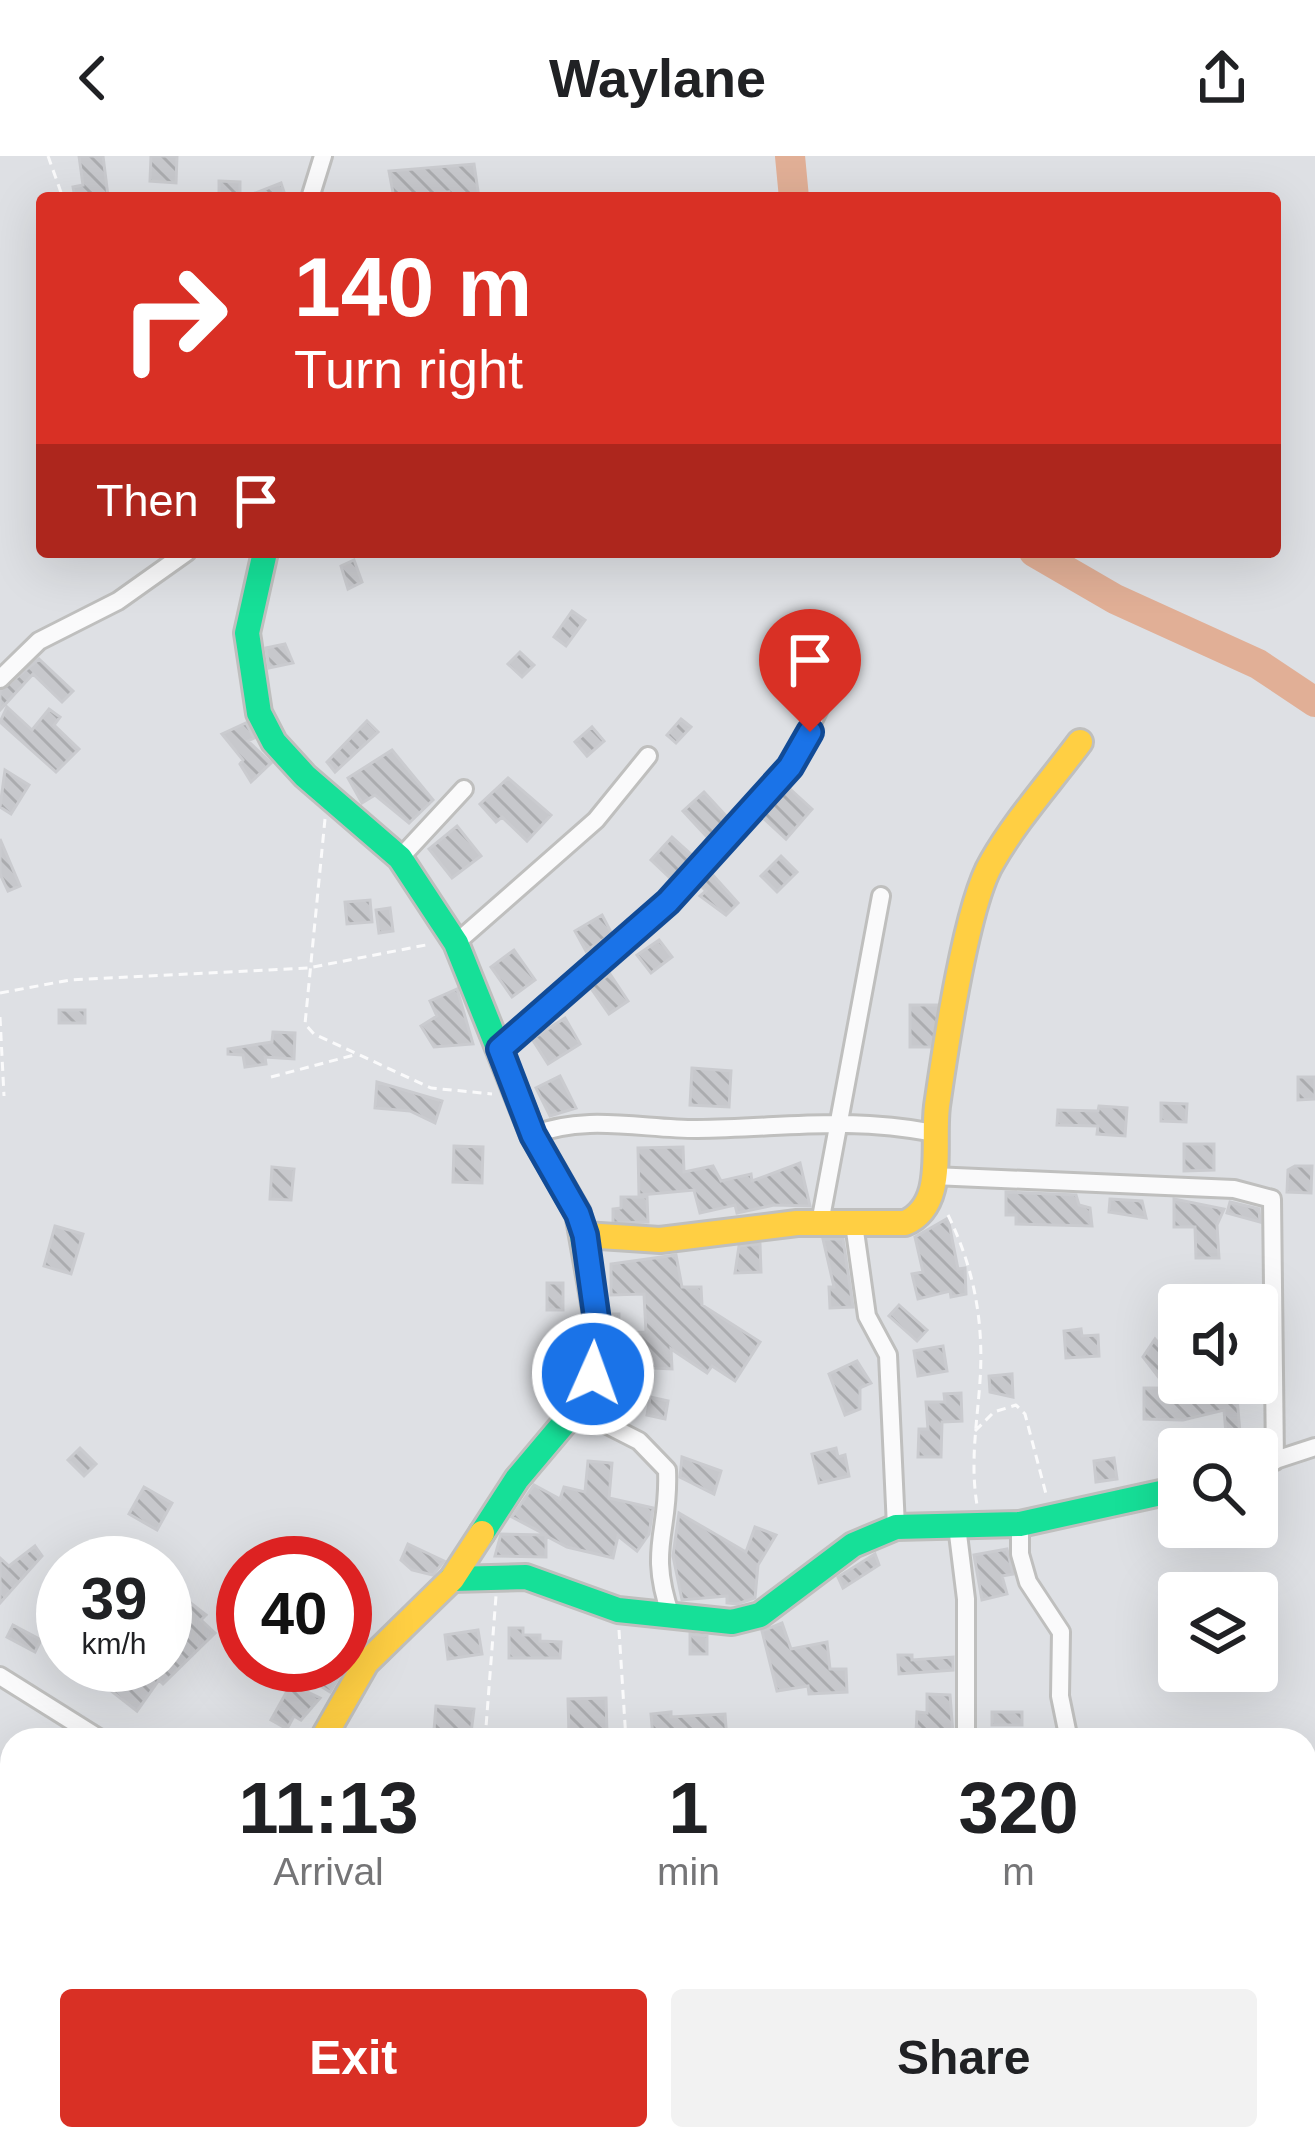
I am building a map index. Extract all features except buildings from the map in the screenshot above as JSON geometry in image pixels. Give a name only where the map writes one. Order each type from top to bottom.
[{"type":"street","points":[[312,192],[323,156]]},
{"type":"street","points":[[0,679],[39,641],[118,601],[179,558]]},
{"type":"street","points":[[264,558],[247,633],[259,713],[274,742],[400,858],[456,943],[533,1135],[578,1214],[585,1235],[598,1352],[576,1409],[517,1479],[452,1579],[366,1663],[329,1728]]},
{"type":"street","points":[[500,1049],[668,902],[790,767],[840,667]]},
{"type":"street","points":[[585,1235],[658,1242],[820,1222],[905,1223],[919,1217],[933,1182],[935,1133],[975,910],[990,864],[1080,742]]},
{"type":"street","points":[[456,943],[596,820],[648,757]]},
{"type":"street","points":[[400,858],[464,789]]},
{"type":"street","points":[[820,1222],[880,896]]},
{"type":"street","points":[[533,1135],[571,1124],[706,1129],[840,1120],[935,1133]]},
{"type":"street","points":[[933,1182],[1234,1189],[1272,1199],[1276,1223],[1267,1428]]},
{"type":"street","points":[[854,1224],[867,1316],[888,1355],[896,1527]]},
{"type":"street","points":[[576,1409],[639,1441],[667,1469],[668,1494],[656,1556],[671,1616]]},
{"type":"street","points":[[1278,1460],[1315,1447]]},
{"type":"street","points":[[452,1579],[497,1576],[548,1582],[618,1610],[732,1622],[760,1615],[853,1546],[896,1527],[1020,1524],[1158,1494]]},
{"type":"street","points":[[1020,1524],[1023,1569],[1060,1633],[1060,1696],[1067,1728]]},
{"type":"street","points":[[966,1728],[969,1527]]},
{"type":"street","points":[[0,1676],[83,1728]]},
{"type":"path","points":[[48,156],[61,192]]},
{"type":"path","points":[[325,792],[324,855],[304,1024],[314,1034],[431,1088],[518,1096]]},
{"type":"path","points":[[0,993],[70,980],[308,968],[407,946],[456,943]]},
{"type":"path","points":[[0,1016],[4,1096]]},
{"type":"path","points":[[271,1076],[360,1054]]},
{"type":"path","points":[[933,1182],[973,1274],[981,1335],[969,1527]]},
{"type":"path","points":[[974,1432],[1005,1406],[1016,1405],[1025,1414],[1052,1518]]},
{"type":"path","points":[[485,1728],[497,1576]]},
{"type":"path","points":[[618,1610],[625,1728]]},
{"type":"waterway","points":[[790,156],[793,192]]},
{"type":"waterway","points":[[1044,558],[1115,599],[1258,664],[1315,702]]},
{"type":"traffic: fast","points":[[264,558],[247,633],[259,713],[274,742],[305,776],[400,858],[456,943],[533,1135],[578,1213],[597,1321],[593,1374],[576,1409],[517,1479],[482,1533]]},
{"type":"traffic: fast","points":[[452,1579],[526,1577],[618,1610],[732,1622],[760,1615],[853,1545],[896,1527],[1020,1524],[1158,1494]]},
{"type":"traffic: slow","points":[[585,1235],[660,1240],[797,1223],[905,1223],[918,1214],[932,1188],[945,1051],[982,883],[1012,831],[1080,742]]},
{"type":"traffic: slow","points":[[329,1728],[366,1663],[452,1579],[482,1533]]},
{"type":"route","points":[[593,1374],[597,1321],[585,1235],[533,1135],[500,1049],[668,902],[790,767],[810,732]]}]
